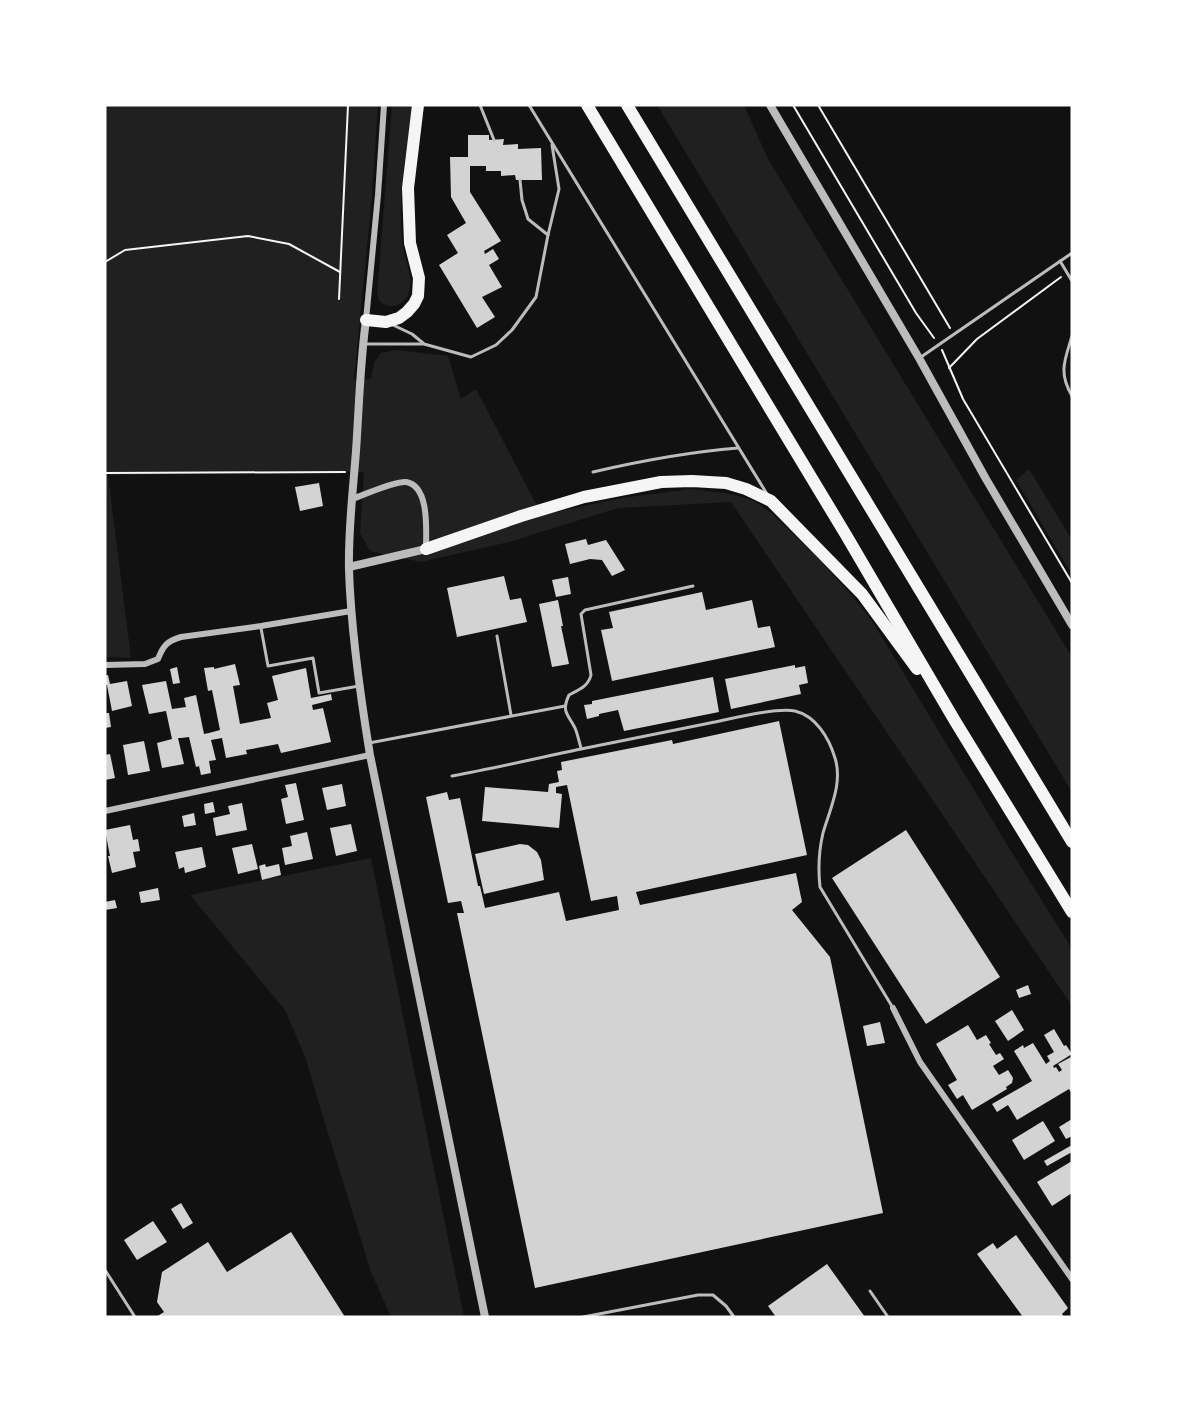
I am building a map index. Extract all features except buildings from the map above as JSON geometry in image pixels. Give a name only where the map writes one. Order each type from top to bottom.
[{"type":"highway","points":[[366,320],[386,322],[399,318],[414,304],[418,296],[419,278],[410,243],[408,188],[418,105]]},
{"type":"highway","points":[[587,105],[955,721],[1072,912]]},
{"type":"highway","points":[[627,105],[1072,842]]},
{"type":"highway","points":[[426,549],[584,497],[662,483],[692,481],[726,483],[746,489],[771,501],[862,594],[955,721]]},
{"type":"street","points":[[384,105],[378,195],[362,344],[349,567],[351,612],[370,755],[485,1317]]},
{"type":"street","points":[[770,105],[1072,625]]},
{"type":"street","points":[[349,567],[426,549],[423,498],[420,490],[408,482],[389,485],[352,500]]},
{"type":"street","points":[[105,665],[145,664],[158,660],[170,640],[181,637],[351,612]]},
{"type":"street","points":[[105,810],[370,755]]},
{"type":"street","points":[[893,1008],[920,1062],[1072,1279]]},
{"type":"lane","points":[[480,105],[494,140]]},
{"type":"lane","points":[[529,105],[771,501]]},
{"type":"lane","points":[[362,344],[424,344],[471,357],[496,345],[512,330],[536,297],[559,189],[551,143]]},
{"type":"lane","points":[[520,180],[522,200],[528,219],[548,235]]},
{"type":"lane","points":[[919,358],[1072,253]]},
{"type":"lane","points":[[1060,261],[1072,281]]},
{"type":"lane","points":[[386,322],[412,334],[424,344]]},
{"type":"lane","points":[[1072,336],[1063,368],[1067,387],[1072,396]]},
{"type":"lane","points":[[593,472],[632,463],[738,448]]},
{"type":"lane","points":[[581,749],[577,732],[566,714],[565,706],[569,695],[586,686],[591,675],[581,614],[585,610],[693,586]]},
{"type":"lane","points":[[261,626],[268,666],[313,658],[319,693],[360,686]]},
{"type":"lane","points":[[497,636],[511,715]]},
{"type":"lane","points":[[368,743],[565,706]]},
{"type":"lane","points":[[452,776],[749,716],[784,710],[805,714],[818,725],[836,760],[834,799],[823,835],[818,870],[820,887],[893,1008]]},
{"type":"lane","points":[[105,1270],[135,1317]]},
{"type":"lane","points":[[870,1291],[888,1317]]},
{"type":"lane","points":[[584,1317],[713,1294],[734,1317]]},
{"type":"path","points":[[339,299],[348,105]]},
{"type":"path","points":[[793,105],[916,312],[939,345],[963,399],[1072,583]]},
{"type":"path","points":[[818,105],[954,335]]},
{"type":"path","points":[[105,262],[125,250],[248,236],[289,244],[340,272]]},
{"type":"path","points":[[950,368],[977,339],[1067,273]]},
{"type":"path","points":[[105,473],[344,472]]},
{"type":"shaded area","points":[[105,105],[378,105],[372,196],[354,380],[371,379],[374,363],[381,353],[396,350],[448,356],[461,399],[476,389],[535,502],[551,513],[622,498],[691,489],[742,497],[754,501],[771,513],[822,562],[874,624],[1072,949],[1072,1006],[731,502],[618,508],[509,542],[421,562],[370,551],[360,533],[364,472],[108,475],[131,658],[105,657]]},
{"type":"shaded area","points":[[392,105],[412,105],[401,212],[403,247],[410,275],[410,286],[404,301],[388,306],[380,302],[377,295]]},
{"type":"shaded area","points":[[657,105],[744,105],[768,159],[1072,657],[1072,792]]},
{"type":"shaded area","points":[[1029,469],[1072,540],[1072,575],[1016,480]]},
{"type":"shaded area","points":[[371,858],[464,1317],[391,1317],[371,1272],[306,1059],[285,1010],[190,895]]}]
